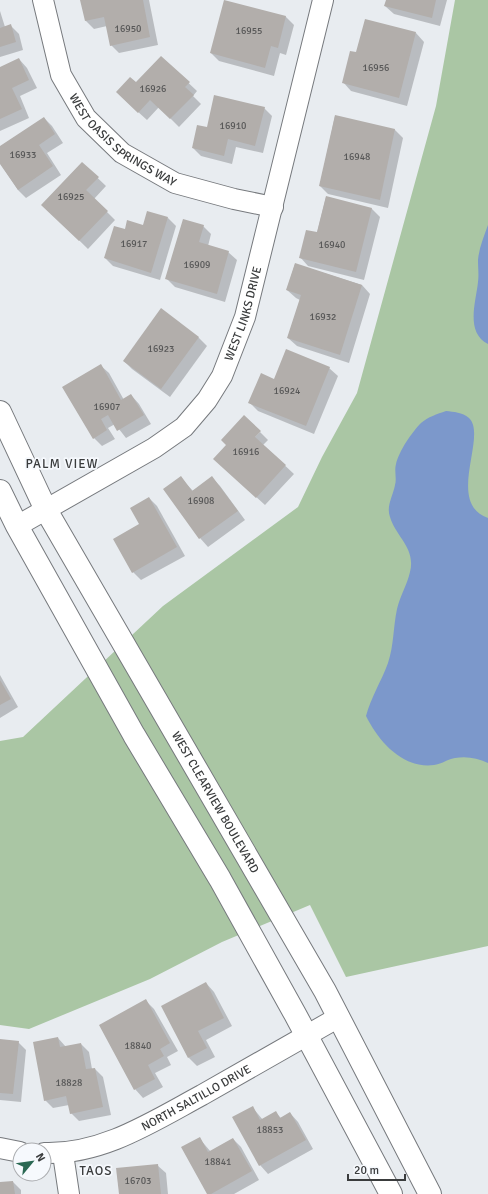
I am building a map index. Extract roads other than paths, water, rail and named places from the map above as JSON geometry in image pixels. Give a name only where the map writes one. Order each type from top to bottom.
[{"type":"street","name":"WEST OASIS SPRINGS WAY","points":[[43,0],[61,75],[86,118],[122,153],[175,183],[234,199],[273,207]]},
{"type":"street","name":"WEST LINKS DRIVE","points":[[17,526],[154,448],[184,427],[206,400],[222,376],[245,317],[323,0]]},
{"type":"street","name":"WEST CLEARVIEW BOULEVARD","points":[[0,412],[46,510],[339,1017],[430,1194]]},
{"type":"street","points":[[0,491],[17,526],[130,728],[220,879],[307,1035],[391,1194]]},
{"type":"street","name":"NORTH SALTILLO DRIVE","points":[[54,1153],[96,1146],[124,1136],[159,1119],[339,1017]]},
{"type":"street","points":[[0,1148],[12,1150]]},
{"type":"street","points":[[54,1153],[69,1194]]},
{"type":"water","points":[[488,225],[488,344],[481,339],[476,332],[474,324],[474,307],[478,279],[478,260]]},
{"type":"water","points":[[446,411],[466,416],[469,418],[474,427],[474,439],[468,485],[470,499],[476,510],[488,518],[488,763],[464,757],[434,765],[423,765],[412,763],[393,752],[371,726],[366,716],[388,663],[397,609],[409,577],[411,564],[408,549],[396,531],[389,513],[389,505],[396,482],[396,464],[406,442],[421,423],[430,417]]},
{"type":"district","name":"PALM VIEW","points":[[62,464]]},
{"type":"district","name":"TAOS","points":[[96,1171]]}]
